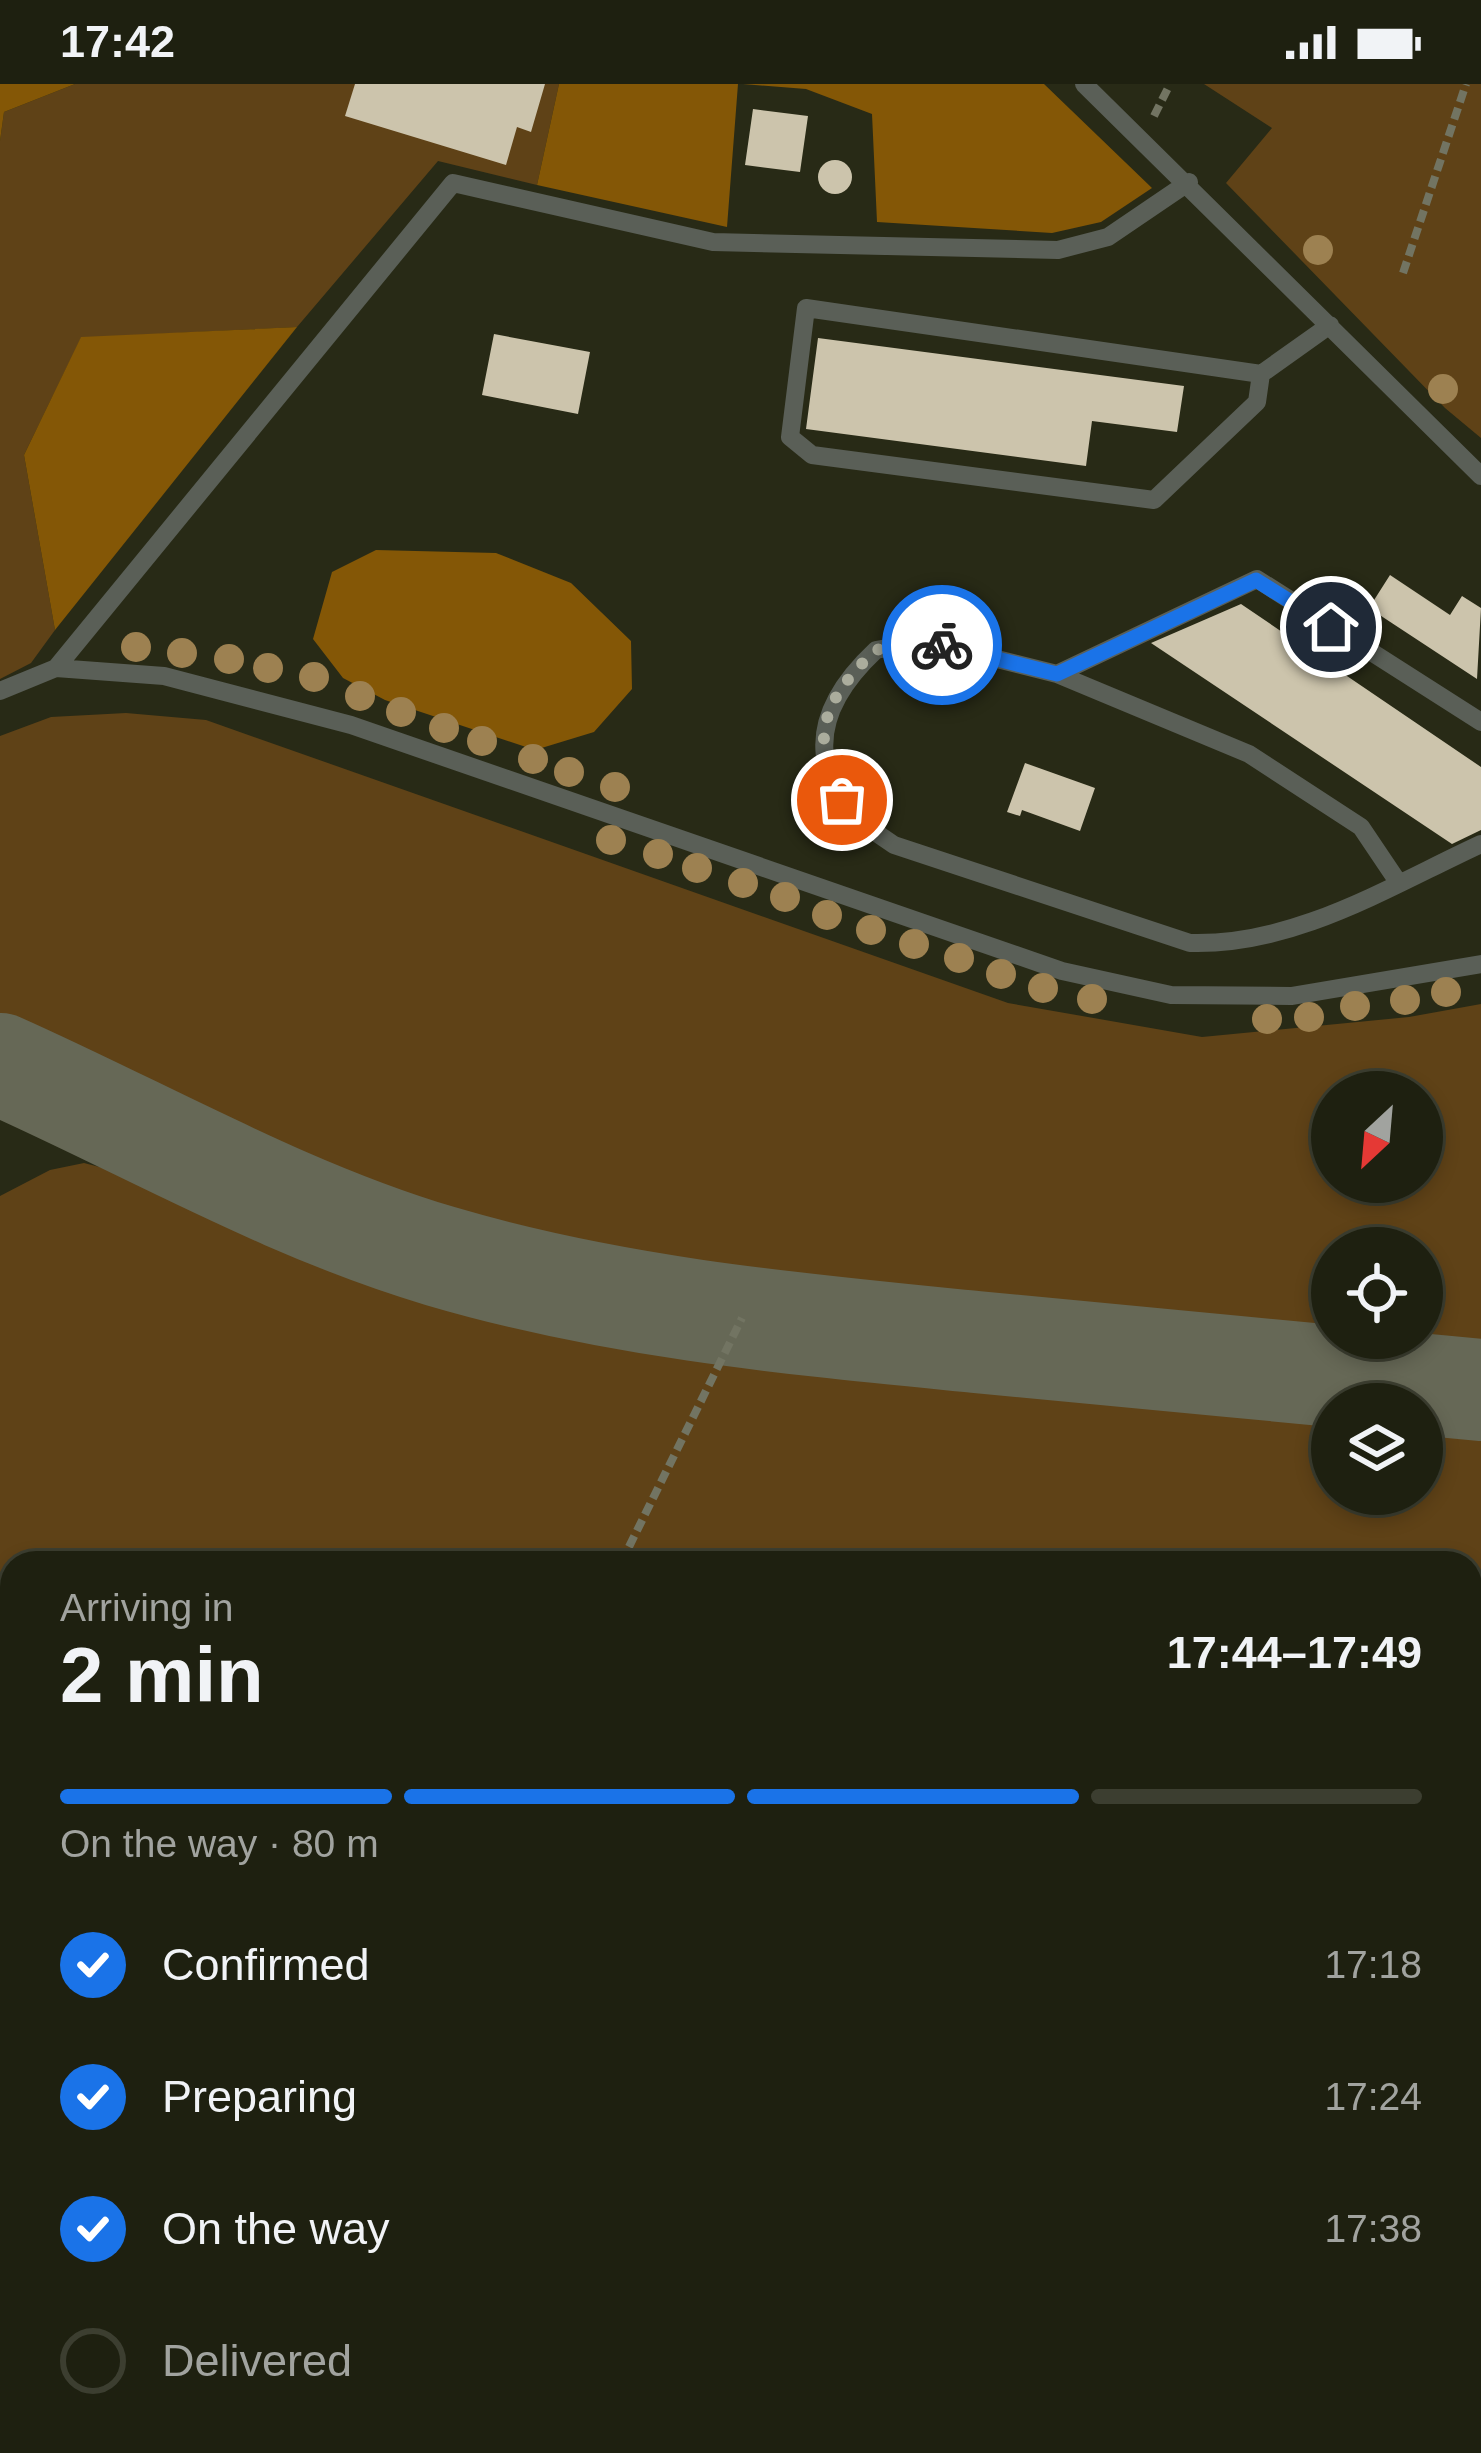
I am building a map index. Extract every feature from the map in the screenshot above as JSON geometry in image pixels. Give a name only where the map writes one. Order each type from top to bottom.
[{"type":"lane","points":[[1084,84],[1189,182],[1481,476]]},
{"type":"lane","points":[[56,668],[453,183],[713,242],[1058,250],[1108,237],[1189,182]]},
{"type":"lane","points":[[1262,374],[1257,403],[1154,500],[812,455],[790,437],[806,308],[1262,374],[1330,325]]},
{"type":"lane","points":[[1057,674],[1256,580],[1481,722]]},
{"type":"lane","points":[[1398,882],[1361,827],[1249,754],[1057,674],[926,641],[876,650],[835,699],[824,734],[823,766],[854,814],[894,844],[1190,943],[1232,944],[1279,936],[1398,882],[1481,844]]},
{"type":"lane","points":[[0,691],[56,668],[164,676],[351,724],[1062,971],[1172,995],[1291,996],[1481,964]]},
{"type":"path","points":[[1403,273],[1466,84]]},
{"type":"path","points":[[627,1551],[742,1318]]},
{"type":"shaded area","points":[[0,84],[75,84],[4,112],[0,141]]},
{"type":"shaded area","points":[[75,84],[559,84],[537,185],[438,161],[297,327],[81,338],[24,455],[55,630],[31,663],[0,679],[0,141],[4,112]]},
{"type":"shaded area","points":[[559,84],[738,84],[727,227],[537,185]]},
{"type":"shaded area","points":[[743,84],[1044,84],[1152,188],[1101,222],[1052,233],[877,222],[872,114],[806,89]]},
{"type":"shaded area","points":[[1204,84],[1481,84],[1481,438],[1445,408],[1226,183],[1272,128]]},
{"type":"shaded area","points":[[297,327],[55,630],[24,455],[81,337]]},
{"type":"shaded area","points":[[376,550],[496,553],[571,583],[631,641],[632,689],[594,732],[535,750],[385,700],[343,678],[313,639],[332,572]]},
{"type":"shaded area","points":[[126,713],[206,720],[1008,1003],[1202,1037],[1409,1017],[1481,1004],[1481,1353],[1443,1349],[1443,1227],[1311,1227],[1311,1336],[973,1304],[734,1275],[499,1230],[383,1198],[284,1162],[187,1116],[0,1014],[0,736],[51,717]]},
{"type":"shaded area","points":[[84,1163],[142,1178],[353,1266],[463,1300],[687,1350],[1311,1414],[1311,1515],[1443,1515],[1443,1428],[1481,1432],[1481,1551],[0,1551],[0,1196],[50,1170]]},
{"type":"building","points":[[355,84],[545,84],[531,132],[517,127],[506,165],[345,116]]},
{"type":"building","points":[[753,109],[808,116],[800,172],[745,165]]},
{"type":"building","points":[[835,160],[847,165],[852,177],[847,189],[835,194],[823,189],[818,177],[823,165]]},
{"type":"building","points":[[494,334],[590,352],[578,414],[482,395]]},
{"type":"building","points":[[818,338],[1184,386],[1177,432],[1092,421],[1086,466],[806,429]]},
{"type":"building","points":[[1390,575],[1450,615],[1462,596],[1481,608],[1477,679],[1369,608]]},
{"type":"building","points":[[1241,604],[1481,767],[1481,830],[1452,844],[1151,643]]},
{"type":"building","points":[[1025,763],[1095,788],[1080,831],[1022,810],[1020,816],[1007,812]]},
{"type":"taxiway","points":[[0,1064],[326,1216],[440,1256],[572,1289],[840,1328],[1481,1390]]},
{"type":"way so far","points":[[842,800],[823,766],[824,734],[835,699],[853,671],[876,650],[926,641],[942,645]]},
{"type":"route","points":[[942,645],[1057,674],[1256,580],[1331,627]]}]
